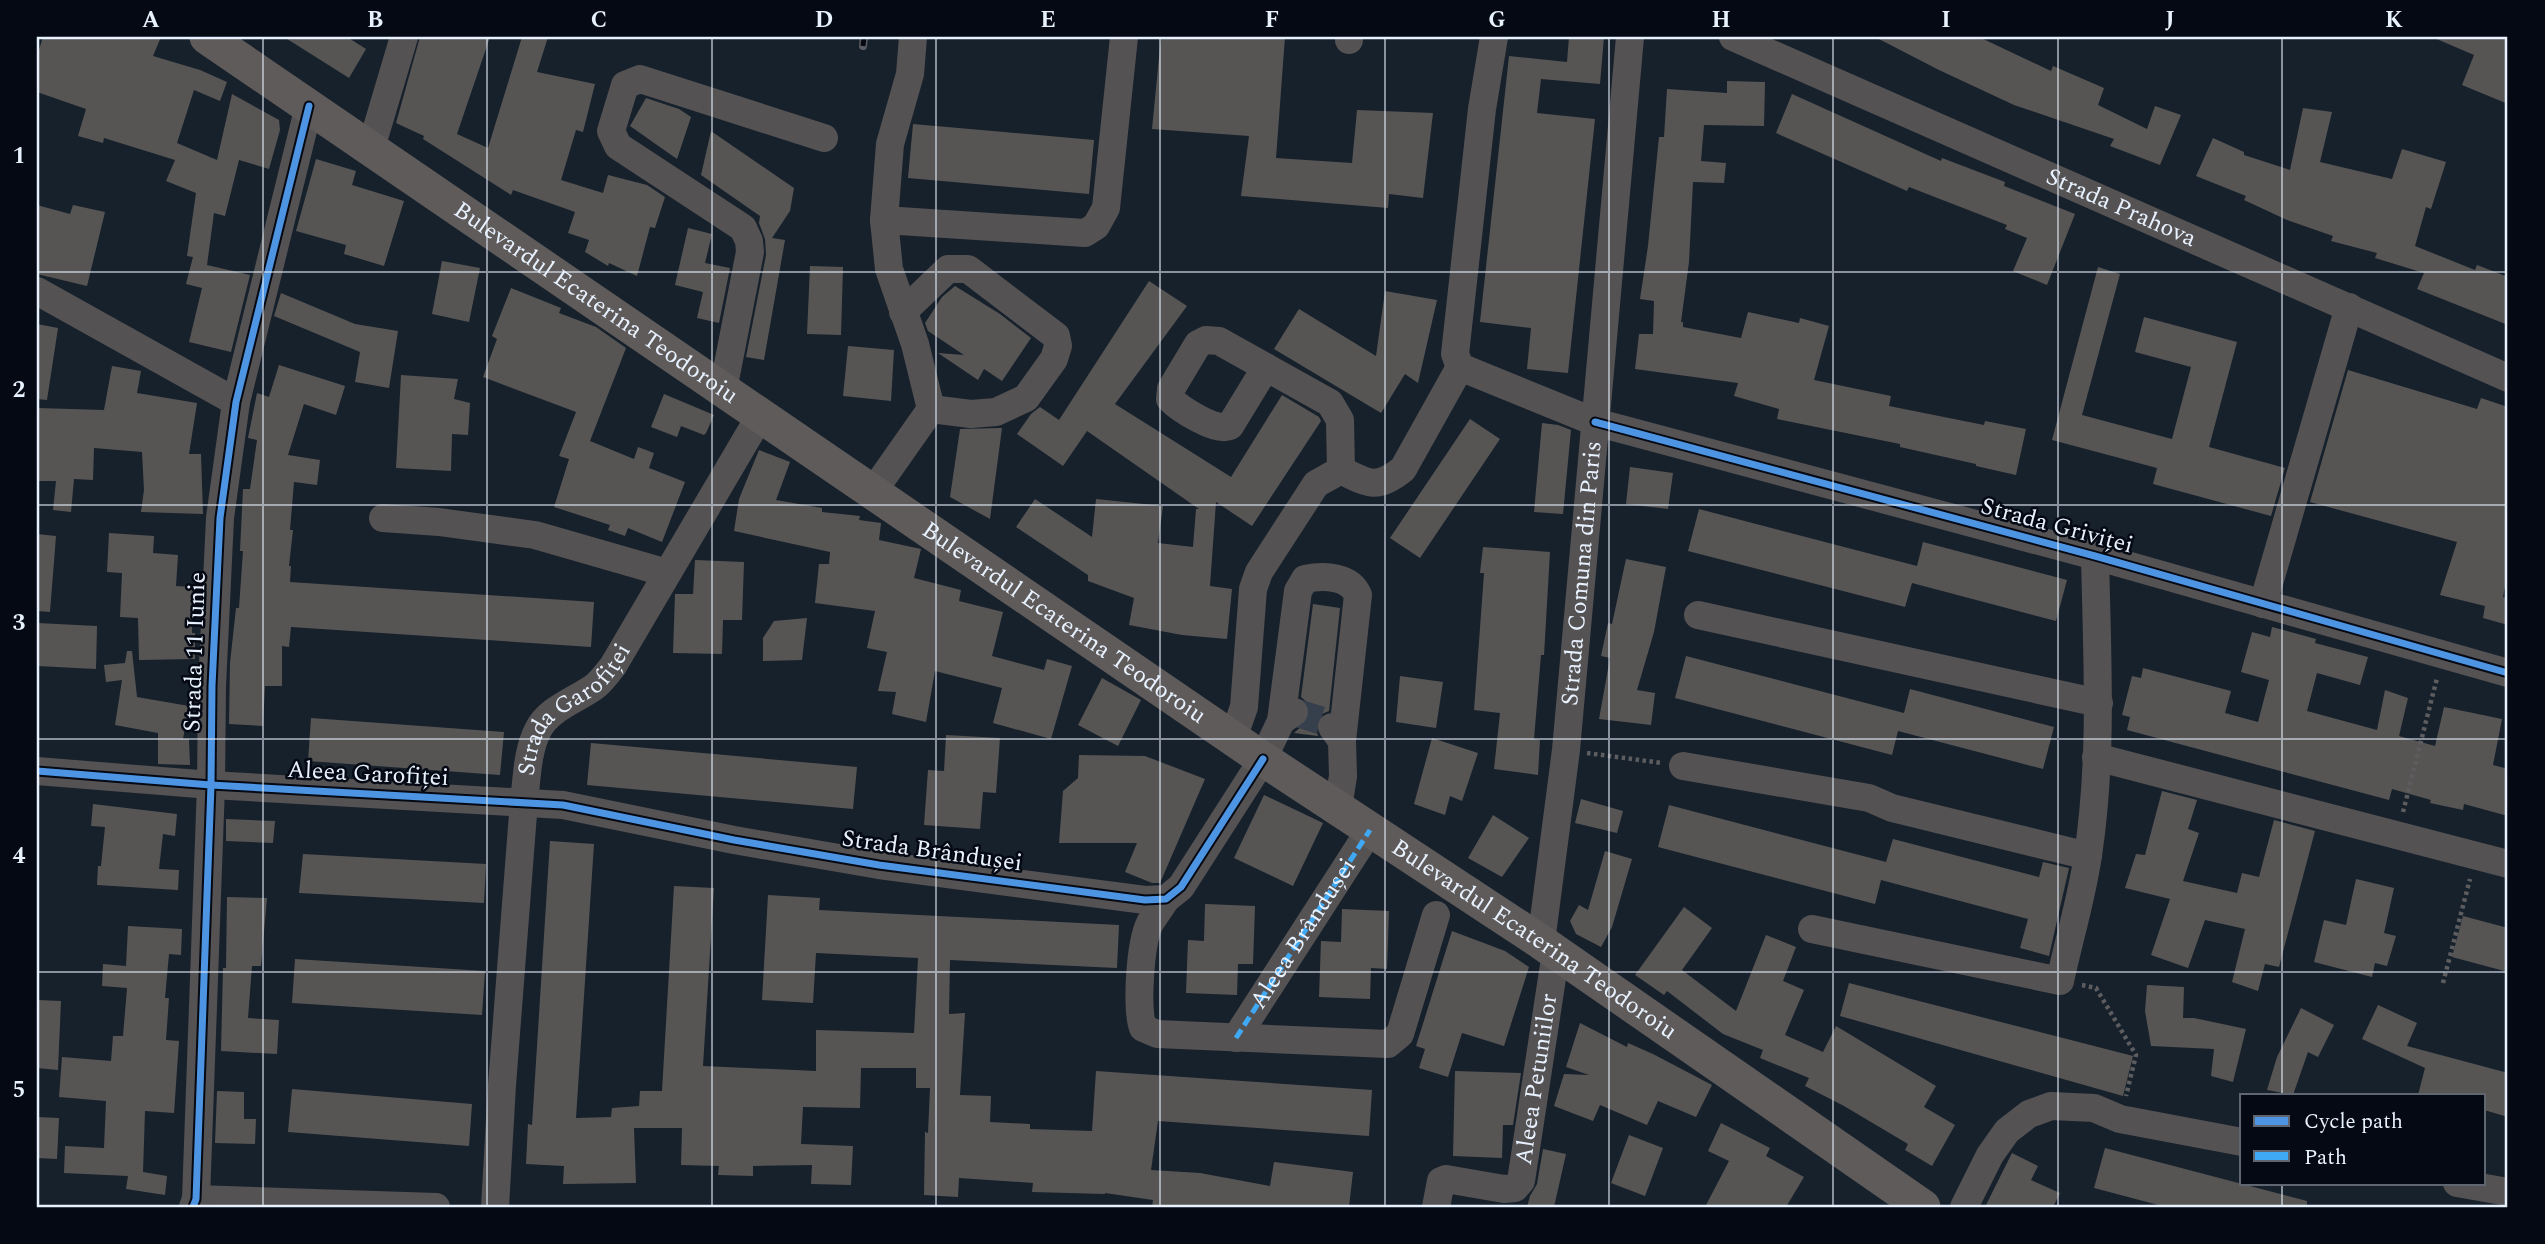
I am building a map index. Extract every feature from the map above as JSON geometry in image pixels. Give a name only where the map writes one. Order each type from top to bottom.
[{"type":"main road","name":"Bulevardul Ecaterina Teodoroiu","points":[[221,41],[309,106],[872,493],[1263,759],[1548,947],[1923,1207]]},
{"type":"street","points":[[370,148],[404,37]]},
{"type":"street","points":[[872,493],[931,408],[915,344],[889,269],[884,220],[890,144],[910,74],[913,37]]},
{"type":"street","points":[[884,220],[1085,233],[1096,226],[1107,208],[1124,37]]},
{"type":"street","points":[[1341,470],[1376,485],[1388,481],[1403,469],[1460,367],[1455,354],[1482,109],[1494,37]]},
{"type":"street","name":"Strada Comuna din Paris","points":[[1548,947],[1630,37]]},
{"type":"street","name":"Strada Prahova","points":[[1733,37],[2508,378]]},
{"type":"street","points":[[723,390],[750,252],[749,241],[743,228],[618,146],[611,131],[625,85],[640,79],[824,138]]},
{"type":"street","name":"Strada 11 Iunie","points":[[309,106],[236,402],[220,518],[195,1203],[436,1207]]},
{"type":"street","points":[[904,312],[948,269],[968,269],[1056,336],[1058,346],[1054,359],[1026,398],[996,412],[971,414],[931,408]]},
{"type":"street","points":[[37,291],[236,402]]},
{"type":"street","points":[[2263,604],[2349,307]]},
{"type":"street","points":[[1266,367],[1330,403],[1340,420],[1341,470]]},
{"type":"street","name":"Strada Griviței","points":[[1460,367],[1595,422],[2095,556],[2508,673]]},
{"type":"street","name":"Strada Garofiței","points":[[495,1207],[524,801],[530,756],[538,730],[547,718],[561,707],[597,685],[612,666],[760,416]]},
{"type":"street","points":[[1233,738],[1244,707],[1253,589],[1259,572],[1316,484],[1341,470]]},
{"type":"street","points":[[383,518],[439,522],[535,535],[667,573]]},
{"type":"street","points":[[1812,929],[2060,981],[2088,856],[2099,703],[2095,556]]},
{"type":"street","points":[[1166,899],[1181,887],[1288,717],[1298,591],[1305,579],[1317,576],[1348,581],[1358,595],[1335,732],[1343,776],[1338,808]]},
{"type":"street","points":[[1698,615],[2099,703]]},
{"type":"street","points":[[2096,757],[2508,864]]},
{"type":"street","points":[[1683,766],[1869,798],[1892,808],[2088,856]]},
{"type":"street","name":"Aleea Garofiței","points":[[37,771],[211,785],[524,801]]},
{"type":"street","name":"Strada Brândușei","points":[[524,801],[562,805],[734,840],[879,865],[1145,900],[1166,899]]},
{"type":"street","name":"Aleea Brândușei","points":[[1236,1038],[1370,830]]},
{"type":"street","name":"Aleea Brândușei","points":[[1166,899],[1149,925],[1144,944],[1138,1015],[1143,1028],[1157,1034],[1388,1044],[1400,1034],[1436,915]]},
{"type":"street","name":"Aleea Petuniilor","points":[[1436,1207],[1441,1181],[1446,1179],[1504,1189],[1515,1188],[1521,1181],[1548,947]]},
{"type":"street","points":[[1964,1207],[1990,1155],[2007,1131],[2029,1114],[2051,1106],[2094,1108],[2120,1119],[2240,1142]]},
{"type":"street","points":[[2463,1184],[2508,1192]]},
{"type":"path","points":[[2397,836],[2443,655]]},
{"type":"path","points":[[1566,750],[1683,766]]},
{"type":"path","points":[[2443,983],[2475,856]]},
{"type":"path","points":[[2060,981],[2096,988],[2136,1055],[2120,1119]]},
{"type":"building","points":[[43,37],[161,37],[153,56],[200,70],[227,82],[220,101],[194,90],[177,143],[217,160],[232,94],[279,120],[280,130],[269,169],[239,160],[225,216],[214,213],[207,265],[250,275],[231,352],[189,342],[202,288],[186,284],[193,257],[187,256],[196,193],[166,181],[175,160],[104,138],[103,143],[78,136],[86,109],[37,92],[37,56]]},
{"type":"building","points":[[284,37],[347,37],[366,49],[349,78]]},
{"type":"building","points":[[420,37],[490,37],[457,134],[488,148],[522,37],[548,37],[537,72],[595,84],[583,132],[576,130],[561,180],[603,193],[608,175],[647,185],[665,197],[655,228],[650,227],[637,276],[609,263],[608,266],[585,252],[589,240],[568,233],[575,212],[513,190],[511,195],[423,139],[424,136],[396,123]]},
{"type":"building","points":[[1161,37],[1285,37],[1276,158],[1352,163],[1357,110],[1433,113],[1423,198],[1389,194],[1388,208],[1241,196],[1249,136],[1152,129]]},
{"type":"building","points":[[1569,37],[1604,37],[1600,84],[1541,79],[1537,113],[1595,119],[1568,373],[1527,369],[1531,328],[1480,322],[1509,56],[1567,62]]},
{"type":"building","points":[[1875,37],[1979,37],[2051,71],[2053,66],[2104,88],[2098,105],[2147,129],[2155,106],[2181,115],[2160,165],[2110,146],[2114,139],[2014,105]]},
{"type":"building","points":[[2432,37],[2508,37],[2508,104],[2462,85],[2474,55]]},
{"type":"building","points":[[1727,81],[1765,82],[1764,126],[1704,125],[1701,161],[1726,163],[1724,183],[1693,182],[1689,262],[1681,322],[1683,327],[1741,338],[1748,312],[1799,323],[1800,318],[1829,326],[1814,380],[1891,396],[1889,406],[1984,425],[1985,421],[2026,429],[2016,475],[1900,447],[1900,444],[1777,419],[1779,409],[1734,396],[1738,383],[1635,369],[1639,334],[1653,334],[1654,301],[1640,299],[1659,137],[1664,137],[1667,89],[1727,93]]},
{"type":"building","points":[[1792,94],[1941,161],[1942,158],[2005,182],[2004,186],[2075,214],[2047,285],[2013,271],[2027,238],[2005,229],[2007,225],[1909,187],[1907,191],[1776,133]]},
{"type":"building","points":[[646,98],[679,109],[691,117],[677,159],[630,126]]},
{"type":"building","points":[[2303,108],[2332,112],[2320,162],[2392,179],[2402,149],[2446,162],[2431,209],[2426,207],[2415,246],[2475,270],[2477,265],[2508,277],[2508,325],[2417,289],[2424,273],[2375,258],[2377,253],[2331,241],[2333,236],[2287,220],[2244,200],[2246,196],[2196,176],[2213,138],[2244,152],[2244,155],[2290,170]]},
{"type":"building","points":[[913,124],[1094,140],[1089,194],[908,178]]},
{"type":"building","points":[[711,131],[794,188],[790,211],[772,238],[785,240],[764,360],[746,357],[766,255],[760,216],[701,175]]},
{"type":"building","points":[[316,159],[356,171],[352,185],[404,201],[384,266],[344,254],[346,245],[296,231]]},
{"type":"building","points":[[37,205],[70,214],[73,205],[105,212],[87,286],[37,274]]},
{"type":"building","points":[[688,228],[712,234],[705,263],[730,268],[719,323],[697,318],[703,292],[675,285]]},
{"type":"building","points":[[442,261],[480,268],[469,322],[432,314]]},
{"type":"building","points":[[810,266],[843,267],[841,335],[807,334]]},
{"type":"building","points":[[2098,267],[2120,274],[2082,415],[2172,439],[2191,367],[2135,352],[2144,317],[2237,342],[2209,447],[2285,468],[2271,516],[2153,484],[2157,468],[2052,440]]},
{"type":"building","points":[[1149,281],[1187,306],[1115,404],[1231,477],[1282,395],[1319,417],[1321,421],[1252,526],[1216,502],[1210,586],[1232,589],[1227,639],[1182,635],[1129,625],[1134,598],[1088,581],[1088,575],[1016,527],[1035,499],[1092,537],[1096,499],[1163,506],[1158,543],[1193,547],[1196,509],[1199,509],[1087,431],[1063,466],[1017,434],[1031,414],[1040,407],[1059,420]]},
{"type":"building","points":[[955,286],[1000,314],[1031,338],[1002,381],[984,369],[978,380],[938,353],[964,355],[928,331],[925,323],[942,297]]},
{"type":"building","points":[[511,288],[561,308],[559,313],[596,327],[626,348],[590,441],[634,459],[638,447],[654,453],[649,468],[685,482],[662,542],[628,528],[625,536],[608,530],[610,525],[554,507],[569,459],[559,456],[576,412],[483,377],[497,339],[492,336]]},
{"type":"building","points":[[1385,291],[1437,300],[1418,383],[1405,374],[1381,413],[1274,349],[1299,309],[1376,356]]},
{"type":"building","points":[[281,293],[355,324],[398,331],[389,388],[355,382],[360,352],[274,316]]},
{"type":"building","points":[[37,324],[58,328],[47,400],[37,399]]},
{"type":"building","points":[[848,346],[894,350],[891,401],[843,396]]},
{"type":"building","points":[[279,365],[345,386],[336,415],[304,404],[288,455],[320,460],[317,485],[294,482],[290,582],[594,602],[591,647],[291,627],[289,647],[282,646],[282,686],[265,686],[263,726],[229,724],[230,663],[236,608],[239,608],[243,551],[240,551],[243,489],[250,489],[257,440],[248,438],[257,393],[269,397]]},
{"type":"building","points":[[112,366],[141,371],[137,393],[197,403],[189,454],[201,454],[203,514],[141,512],[144,490],[142,452],[94,448],[93,480],[74,479],[71,512],[53,510],[56,481],[37,481],[37,408],[104,410]]},
{"type":"building","points":[[2348,370],[2477,409],[2481,398],[2508,407],[2508,571],[2503,597],[2508,598],[2508,625],[2483,618],[2485,606],[2440,595],[2457,542],[2310,502]]},
{"type":"building","points":[[401,375],[458,379],[454,399],[470,403],[468,435],[452,434],[451,471],[396,468]]},
{"type":"building","points":[[664,394],[714,415],[706,433],[704,435],[681,426],[677,437],[651,427]]},
{"type":"building","points":[[1470,419],[1500,439],[1420,558],[1390,538]]},
{"type":"building","points":[[1542,423],[1571,430],[1563,514],[1534,512]]},
{"type":"building","points":[[1002,428],[990,519],[950,497],[960,429]]},
{"type":"building","points":[[759,450],[790,462],[776,500],[822,508],[822,512],[860,516],[859,520],[881,523],[879,540],[921,549],[914,578],[961,590],[959,601],[1003,612],[992,656],[1044,670],[1047,659],[1072,666],[1051,739],[993,723],[1002,688],[935,671],[926,722],[892,714],[896,692],[878,691],[887,652],[867,648],[875,611],[815,603],[819,564],[829,564],[830,552],[734,531],[739,499]]},
{"type":"building","points":[[1630,467],[1673,473],[1668,509],[1626,504]]},
{"type":"building","points":[[1699,509],[1917,566],[1923,542],[2067,580],[2056,621],[1912,583],[1905,607],[1688,551]]},
{"type":"building","points":[[109,533],[154,536],[153,553],[178,555],[176,586],[193,587],[192,633],[195,633],[195,659],[139,660],[138,618],[120,617],[122,573],[107,572]]},
{"type":"building","points":[[37,534],[56,536],[50,612],[37,611]]},
{"type":"building","points":[[1483,547],[1550,552],[1544,655],[1541,655],[1534,739],[1540,740],[1538,775],[1494,769],[1500,713],[1474,710],[1484,573],[1480,573]]},
{"type":"building","points":[[1626,559],[1666,567],[1654,632],[1637,690],[1655,693],[1651,725],[1599,719],[1610,658],[1601,656],[1608,623],[1612,624]]},
{"type":"building","points":[[695,560],[744,562],[742,620],[723,620],[722,654],[673,653],[675,594],[693,594]]},
{"type":"building","points":[[1313,604],[1340,608],[1329,711],[1322,714],[1317,721],[1318,736],[1294,733],[1309,720],[1311,711],[1308,703],[1301,697]]},
{"type":"building","points":[[807,618],[802,660],[763,661],[763,638],[774,621]]},
{"type":"building","points":[[37,623],[97,626],[96,669],[37,666]]},
{"type":"building","points":[[2272,627],[2316,639],[2315,643],[2368,657],[2360,685],[2317,673],[2307,711],[2377,730],[2385,690],[2408,698],[2399,736],[2435,746],[2444,707],[2502,719],[2493,765],[2508,769],[2508,816],[2464,804],[2463,810],[2430,803],[2431,800],[2392,789],[2389,800],[2127,730],[2130,717],[2122,715],[2132,676],[2141,678],[2143,668],[2231,691],[2225,713],[2258,722],[2269,680],[2241,672],[2252,632],[2270,637]]},
{"type":"building","points":[[127,651],[132,651],[137,697],[189,706],[183,739],[189,739],[190,765],[158,764],[158,733],[115,725],[122,680],[106,682],[104,665],[125,663]]},
{"type":"building","points":[[1686,656],[1904,713],[1910,689],[2054,727],[2043,769],[1898,731],[1892,755],[1675,698]]},
{"type":"building","points":[[1400,676],[1443,682],[1436,728],[1396,722]]},
{"type":"building","points":[[1102,678],[1141,700],[1118,746],[1078,725]]},
{"type":"building","points":[[311,718],[504,732],[500,775],[308,761]]},
{"type":"building","points":[[946,735],[1000,738],[996,793],[983,792],[980,829],[924,825],[928,770],[944,771]]},
{"type":"building","points":[[1432,738],[1478,753],[1462,801],[1450,796],[1445,815],[1414,804]]},
{"type":"building","points":[[591,743],[857,767],[853,809],[587,785]]},
{"type":"building","points":[[1079,755],[1145,756],[1205,779],[1160,883],[1152,883],[1125,872],[1137,843],[1059,843],[1063,791],[1078,778]]},
{"type":"building","points":[[2162,791],[2197,800],[2188,829],[2199,833],[2183,881],[2237,893],[2242,873],[2259,877],[2274,820],[2315,831],[2279,967],[2265,964],[2258,991],[2232,982],[2245,929],[2205,920],[2188,968],[2151,955],[2170,899],[2125,888],[2136,854],[2145,855]]},
{"type":"building","points":[[1264,795],[1323,823],[1293,886],[1234,858]]},
{"type":"building","points":[[1581,799],[1623,811],[1617,833],[1575,823]]},
{"type":"building","points":[[93,804],[177,814],[175,836],[163,834],[159,869],[179,870],[178,890],[97,885],[105,827],[91,826]]},
{"type":"building","points":[[1669,805],[1886,862],[1893,839],[2039,877],[2043,862],[2069,868],[2049,956],[2020,948],[2028,919],[1881,880],[1875,904],[1658,847]]},
{"type":"building","points":[[1493,815],[1529,838],[1502,877],[1468,858]]},
{"type":"building","points":[[226,819],[275,821],[273,843],[226,841]]},
{"type":"building","points":[[550,841],[594,844],[576,1118],[611,1117],[612,1108],[639,1106],[640,1091],[662,1091],[674,886],[714,888],[703,1066],[816,1071],[816,1030],[914,1033],[918,958],[816,953],[813,1003],[762,1000],[768,895],[820,898],[819,910],[1119,925],[1117,968],[950,960],[949,1014],[965,1013],[960,1095],[991,1096],[990,1122],[1030,1124],[1030,1129],[1092,1131],[1096,1071],[1372,1090],[1369,1136],[1158,1121],[1151,1170],[1200,1173],[1270,1186],[1274,1162],[1353,1172],[1349,1207],[1152,1207],[1153,1200],[1105,1193],[1032,1192],[1033,1183],[959,1178],[958,1197],[924,1195],[925,1132],[928,1133],[930,1088],[916,1088],[916,1068],[861,1068],[860,1108],[803,1107],[801,1144],[853,1146],[851,1185],[811,1184],[812,1165],[753,1166],[753,1176],[718,1175],[719,1166],[681,1165],[682,1128],[634,1128],[636,1183],[563,1184],[564,1166],[526,1164],[528,1124],[532,1125]]},
{"type":"building","points":[[1605,851],[1632,859],[1612,927],[1601,947],[1576,934],[1570,921],[1579,905],[1588,910]]},
{"type":"building","points":[[303,854],[486,864],[484,903],[299,893]]},
{"type":"building","points":[[2356,879],[2394,888],[2384,933],[2396,936],[2387,966],[2375,963],[2372,977],[2314,962],[2324,920],[2346,925]]},
{"type":"building","points":[[227,897],[267,898],[261,966],[252,966],[248,1018],[279,1020],[277,1054],[221,1051]]},
{"type":"building","points":[[1205,904],[1255,906],[1253,964],[1238,964],[1237,995],[1186,993],[1188,940],[1204,941]]},
{"type":"building","points":[[1684,907],[1712,928],[1682,970],[1736,1011],[1766,935],[1796,947],[1783,981],[1804,990],[1785,1035],[1823,1052],[1836,1026],[1936,1086],[1924,1107],[1955,1125],[1932,1166],[1905,1150],[1908,1144],[1805,1086],[1809,1078],[1760,1058],[1763,1050],[1723,1034],[1667,991],[1664,995],[1635,975]]},
{"type":"building","points":[[1342,909],[1389,911],[1387,969],[1371,968],[1370,999],[1319,997],[1321,941],[1341,942]]},
{"type":"building","points":[[2463,916],[2508,928],[2508,972],[2452,957]]},
{"type":"building","points":[[128,926],[182,929],[181,955],[169,954],[165,998],[169,998],[166,1040],[179,1041],[174,1113],[145,1111],[143,1172],[167,1176],[165,1195],[126,1189],[128,1176],[64,1173],[65,1146],[104,1148],[106,1101],[59,1097],[62,1057],[111,1061],[113,1036],[123,1036],[127,988],[102,986],[103,964],[126,966]]},
{"type":"building","points":[[1452,931],[1505,951],[1529,967],[1504,1046],[1462,1033],[1448,1077],[1419,1068],[1425,1049],[1416,1046]]},
{"type":"building","points":[[295,959],[485,971],[482,1015],[292,1003]]},
{"type":"building","points":[[1849,983],[2133,1056],[2123,1096],[1840,1016]]},
{"type":"building","points":[[2147,985],[2184,987],[2183,1018],[2246,1029],[2233,1082],[2211,1076],[2214,1049],[2151,1046],[2145,1011]]},
{"type":"building","points":[[37,1000],[61,1001],[58,1070],[37,1068]]},
{"type":"building","points":[[2378,1005],[2417,1023],[2407,1046],[2508,1073],[2508,1117],[2486,1111],[2486,1094],[2418,1094],[2425,1068],[2362,1039]]},
{"type":"building","points":[[2301,1008],[2334,1025],[2318,1057],[2308,1052],[2293,1094],[2267,1090],[2277,1057]]},
{"type":"building","points":[[1580,1023],[1627,1047],[1628,1043],[1653,1054],[1712,1085],[1696,1117],[1658,1101],[1647,1125],[1600,1105],[1593,1121],[1554,1106],[1564,1074],[1589,1075],[1566,1067]]},
{"type":"building","points":[[1455,1071],[1521,1073],[1513,1125],[1503,1125],[1502,1158],[1453,1156]]},
{"type":"building","points":[[292,1089],[472,1104],[469,1146],[288,1132]]},
{"type":"building","points":[[217,1091],[244,1092],[244,1119],[256,1119],[255,1144],[215,1143]]},
{"type":"building","points":[[37,1117],[59,1118],[57,1159],[37,1158]]},
{"type":"building","points":[[1721,1123],[1770,1148],[1766,1156],[1804,1177],[1786,1207],[1705,1207],[1729,1161],[1708,1151]]},
{"type":"building","points":[[1629,1135],[1663,1148],[1645,1196],[1611,1183]]},
{"type":"building","points":[[2105,1148],[2307,1201],[2307,1207],[2166,1207],[2094,1188]]},
{"type":"building","points":[[1543,1149],[1566,1154],[1554,1207],[1527,1207],[1537,1184]]},
{"type":"building","points":[[2012,1153],[2038,1166],[2031,1180],[2060,1193],[2053,1207],[1985,1207]]},
{"type":"tunnel","points":[[1294,712],[1329,723]]},
{"type":"railway","points":[[863,46],[864,37]]},
{"type":"marked path","points":[[1236,1038],[1370,830]]},
{"type":"cycle path","points":[[193,1207],[196,1199],[220,518],[236,402],[309,106]]},
{"type":"cycle path","points":[[1595,422],[2095,556],[2508,673]]},
{"type":"cycle path","points":[[37,771],[211,785],[563,805],[734,840],[879,865],[1145,900],[1166,899],[1181,887],[1263,759]]}]
